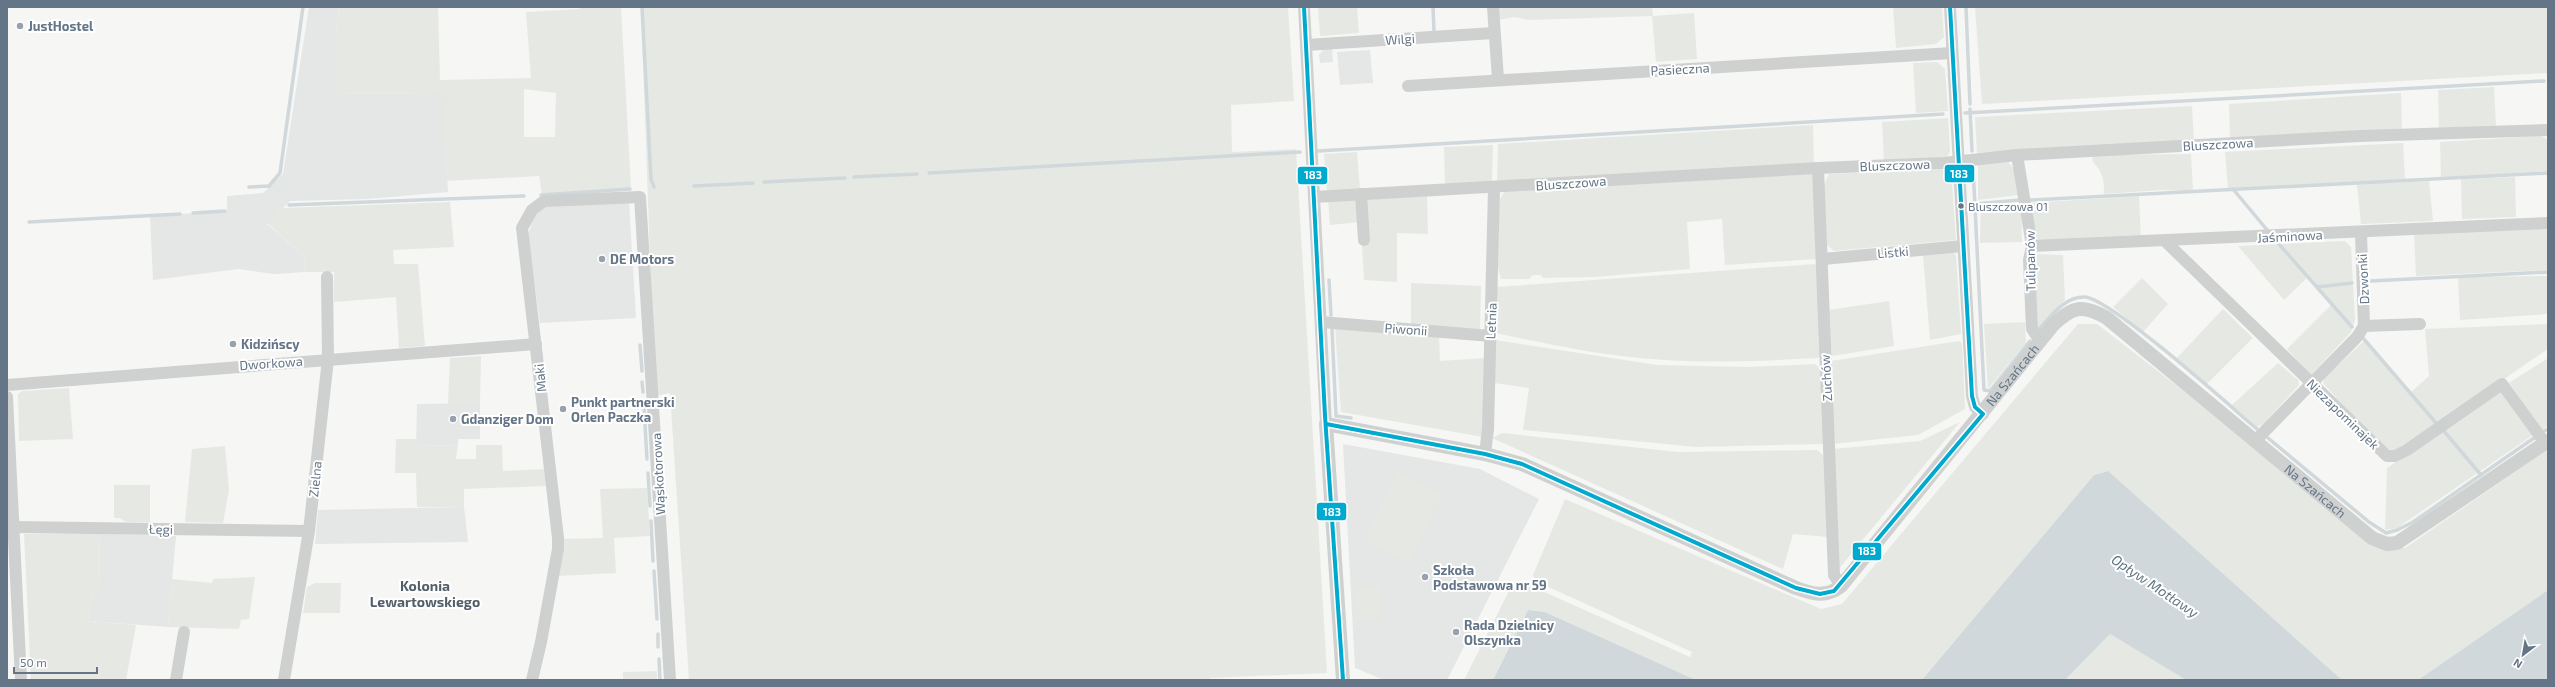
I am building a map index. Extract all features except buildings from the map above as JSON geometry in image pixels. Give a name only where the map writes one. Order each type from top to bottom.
[{"type":"street","points":[[1304,7],[1326,424],[1343,680]]},
{"type":"street","points":[[1493,7],[1498,79]]},
{"type":"street","points":[[1950,7],[1972,396],[1975,407],[1983,414]]},
{"type":"street","name":"Wilgi","points":[[1306,45],[1494,33]]},
{"type":"street","name":"Pasieczna","points":[[1408,86],[1498,79],[1952,53]]},
{"type":"street","name":"Bluszczowa","points":[[1314,197],[1494,188],[1818,168],[1944,163],[1958,160],[2017,154],[2360,136],[2548,130]]},
{"type":"street","name":"Tulipanów","points":[[2017,154],[2032,246],[2029,260],[2032,329],[2040,341]]},
{"type":"street","name":"Zuchów","points":[[1818,168],[1823,259],[1825,360],[1834,575],[1841,586]]},
{"type":"street","name":"Letnia","points":[[1485,454],[1488,429],[1494,188]]},
{"type":"street","points":[[1361,194],[1364,240]]},
{"type":"street","name":"Maki","points":[[532,680],[541,642],[558,549],[522,228],[525,218],[544,202],[640,197]]},
{"type":"street","name":"Wąskotorowa","points":[[640,197],[670,680]]},
{"type":"street","name":"Jaśminowa","points":[[2032,246],[2166,242],[2548,223]]},
{"type":"street","name":"Dzwonki","points":[[2361,232],[2364,326]]},
{"type":"street","name":"Niezapominajek","points":[[2166,242],[2387,456],[2395,456],[2406,450],[2502,384],[2547,442]]},
{"type":"street","name":"Listki","points":[[1823,259],[1964,246]]},
{"type":"street","name":"Zielna","points":[[284,680],[309,531],[328,359],[326,277]]},
{"type":"street","name":"Na Szańcach","points":[[1326,424],[1485,454],[1529,467],[1796,588],[1814,594],[1825,595],[1841,586],[1983,414],[2040,341],[2064,315],[2076,309],[2094,310],[2108,318],[2372,538],[2387,544],[2397,543],[2547,442]]},
{"type":"street","name":"Piwonii","points":[[1321,322],[1491,336]]},
{"type":"street","points":[[2256,440],[2364,326],[2420,324]]},
{"type":"street","name":"Dworkowa","points":[[7,385],[536,344]]},
{"type":"street","points":[[7,397],[21,680]]},
{"type":"street","name":"Łęgi","points":[[13,527],[309,531]]},
{"type":"street","points":[[176,680],[184,632]]},
{"type":"shaded area","points":[[309,7],[339,7],[336,31],[336,94],[442,93],[448,192],[368,199],[290,201],[267,224],[304,256],[305,272],[274,274],[238,269],[153,280],[150,216],[227,211],[227,196],[263,193],[283,174]]},
{"type":"shaded area","points":[[339,7],[438,7],[440,80],[531,78],[526,12],[580,9],[580,7],[621,7],[631,188],[542,194],[539,176],[447,181],[441,93],[336,94],[336,31]],"holes":[[[524,89],[556,93],[555,137],[524,137]]]},
{"type":"shaded area","points":[[641,7],[1288,7],[1294,101],[1231,105],[1232,152],[1296,149],[1327,673],[1210,678],[1210,680],[689,680],[670,393],[655,396]]},
{"type":"shaded area","points":[[1318,7],[1357,7],[1359,33],[1320,36]]},
{"type":"shaded area","points":[[1498,7],[1652,7],[1653,16],[1694,13],[1697,59],[1656,62],[1652,16],[1528,20],[1514,17],[1498,20]]},
{"type":"shaded area","points":[[1893,7],[1942,8],[1944,37],[1936,44],[1896,48]]},
{"type":"shaded area","points":[[1975,7],[2548,7],[2548,73],[1982,104]]},
{"type":"shaded area","points":[[1325,48],[1332,48],[1333,62],[1320,63],[1319,55]]},
{"type":"shaded area","points":[[1370,50],[1373,83],[1340,85],[1337,52]]},
{"type":"shaded area","points":[[1937,62],[1945,69],[1948,111],[1916,113],[1913,63]]},
{"type":"shaded area","points":[[2494,87],[2496,126],[2439,129],[2438,90]]},
{"type":"shaded area","points":[[2401,93],[2402,131],[2230,139],[2229,104]]},
{"type":"shaded area","points":[[2192,106],[2194,142],[1977,153],[1975,117]]},
{"type":"shaded area","points":[[1948,118],[1950,151],[1948,156],[1942,158],[1884,162],[1882,122]]},
{"type":"shaded area","points":[[1813,125],[1814,165],[1497,183],[1498,144]]},
{"type":"shaded area","points":[[2541,136],[2548,140],[2548,171],[2441,178],[2440,142]]},
{"type":"shaded area","points":[[2403,143],[2405,179],[2228,189],[2225,152]]},
{"type":"shaded area","points":[[1493,145],[1492,183],[1445,186],[1444,147]]},
{"type":"shaded area","points":[[1357,152],[1360,189],[1327,193],[1324,154]]},
{"type":"shaded area","points":[[2191,154],[2193,191],[2162,190],[2104,194],[2102,176],[2099,169],[2093,162],[2092,155]]},
{"type":"shaded area","points":[[2008,162],[2015,170],[2019,195],[1978,200],[1978,164]]},
{"type":"shaded area","points":[[1951,169],[1956,240],[1834,251],[1825,243],[1824,185],[1829,174]]},
{"type":"shaded area","points":[[1814,174],[1816,259],[1725,265],[1722,219],[1687,222],[1690,269],[1595,277],[1543,278],[1541,275],[1533,275],[1529,279],[1501,279],[1498,268],[1499,200],[1505,191]]},
{"type":"shaded area","points":[[2515,177],[2516,217],[2462,219],[2461,179]]},
{"type":"shaded area","points":[[2429,181],[2433,221],[2361,224],[2357,184]]},
{"type":"shaded area","points":[[1427,194],[1428,234],[1397,233],[1397,282],[1364,280],[1362,246],[1366,245],[1363,197]]},
{"type":"shaded area","points":[[2139,196],[2141,239],[2043,243],[2034,237],[2030,203]]},
{"type":"shaded area","points":[[1351,198],[1358,202],[1360,222],[1330,225],[1328,199]]},
{"type":"shaded area","points":[[450,202],[454,247],[393,250],[394,264],[418,264],[425,346],[399,348],[396,297],[334,302],[334,272],[305,272],[304,256],[267,223],[283,208]]},
{"type":"shaded area","points":[[629,202],[636,318],[540,323],[528,235],[535,214],[545,205]]},
{"type":"shaded area","points":[[2021,203],[2022,242],[1980,243],[1981,204]]},
{"type":"shaded area","points":[[2548,227],[2548,270],[2416,276],[2414,233]]},
{"type":"shaded area","points":[[2345,241],[2351,247],[2355,320],[2351,332],[2311,375],[2287,349],[2332,304],[2308,277],[2284,300],[2238,246]]},
{"type":"shaded area","points":[[1953,252],[1956,255],[1961,334],[1930,340],[1923,255]]},
{"type":"shaded area","points":[[2033,254],[2063,255],[2065,300],[2038,327]]},
{"type":"shaded area","points":[[1815,264],[1820,269],[1821,356],[1817,358],[1760,361],[1684,361],[1644,358],[1580,350],[1496,333],[1497,287]]},
{"type":"shaded area","points":[[2548,276],[2548,314],[2460,320],[2458,277]]},
{"type":"shaded area","points":[[2142,278],[2168,304],[2143,332],[2113,307]]},
{"type":"shaded area","points":[[1411,283],[1481,286],[1480,330],[1411,325]]},
{"type":"shaded area","points":[[1889,301],[1894,346],[1832,356],[1829,353],[1828,310]]},
{"type":"shaded area","points":[[2223,309],[2253,338],[2207,384],[2176,359]]},
{"type":"shaded area","points":[[2025,322],[2026,343],[1988,389],[1984,324]]},
{"type":"shaded area","points":[[2078,324],[2097,324],[2246,439],[2371,544],[2405,548],[2548,449],[2548,590],[2418,680],[2342,680],[2107,471],[2094,475],[1922,680],[1696,680],[1545,612],[1528,610],[1493,680],[1464,680],[1510,589],[1519,583],[1533,587],[1690,657],[1692,652],[1535,581],[1533,575],[1565,499],[1821,609],[1842,604]]},
{"type":"shaded area","points":[[2548,324],[2548,349],[2399,451],[2387,449],[2375,441],[2323,383],[2325,377],[2364,341],[2410,393],[2429,376],[2425,329]]},
{"type":"shaded area","points":[[1335,327],[1439,335],[1440,361],[1486,358],[1483,437],[1341,412]]},
{"type":"shaded area","points":[[1495,340],[1657,365],[1748,367],[1815,364],[1822,370],[1824,444],[1695,447],[1523,430],[1529,388],[1494,383]]},
{"type":"shaded area","points":[[1959,341],[1962,343],[1965,409],[1918,435],[1833,444],[1831,361]]},
{"type":"shaded area","points":[[481,356],[480,403],[448,404],[450,358]]},
{"type":"shaded area","points":[[2548,358],[2548,425],[2542,430],[2509,383]]},
{"type":"shaded area","points":[[2278,363],[2298,380],[2299,385],[2263,424],[2257,427],[2232,405]]},
{"type":"shaded area","points":[[69,388],[73,439],[19,441],[18,394],[22,391]]},
{"type":"shaded area","points":[[2500,390],[2533,435],[2397,528],[2385,530],[2387,468]]},
{"type":"shaded area","points":[[480,403],[480,439],[458,439],[458,445],[416,446],[417,404]]},
{"type":"shaded area","points":[[1960,422],[1837,571],[1833,449],[1920,441]]},
{"type":"shaded area","points":[[1502,433],[1678,452],[1817,450],[1825,457],[1828,537],[1793,534],[1783,569],[1492,438]]},
{"type":"shaded area","points":[[396,439],[416,439],[416,446],[458,445],[456,459],[476,459],[476,445],[502,445],[503,471],[544,469],[546,486],[464,489],[464,507],[417,507],[416,473],[395,473]]},
{"type":"shaded area","name":"Szkoła Podstawowa nr 59","points":[[1343,444],[1480,469],[1539,499],[1447,680],[1384,680],[1355,668]]},
{"type":"shaded area","points":[[225,446],[229,490],[223,523],[185,522],[192,449]]},
{"type":"shaded area","points":[[1398,472],[1444,496],[1410,563],[1363,539]]},
{"type":"shaded area","points":[[114,485],[150,485],[150,522],[126,522],[120,518],[114,518]]},
{"type":"shaded area","points":[[647,488],[650,536],[614,538],[616,573],[558,576],[564,539],[603,538],[600,489]]},
{"type":"shaded area","points":[[464,507],[468,542],[315,544],[318,510]]},
{"type":"shaded area","points":[[24,534],[100,534],[99,595],[93,595],[88,621],[136,625],[126,680],[31,680]]},
{"type":"shaded area","points":[[100,534],[176,536],[168,627],[88,621],[93,595],[99,595]]},
{"type":"shaded area","points":[[255,577],[249,619],[241,620],[239,629],[168,627],[172,579],[212,583],[213,579]]},
{"type":"shaded area","points":[[315,583],[341,583],[340,613],[303,613],[307,587]]},
{"type":"shaded area","points":[[1380,586],[1381,619],[1357,620],[1355,587]]},
{"type":"shaded area","points":[[2110,634],[2186,680],[2065,680]]},
{"type":"shaded area","points":[[657,671],[657,680],[623,680],[623,672]]},
{"type":"water","name":"Opływ Motławy","points":[[2108,471],[2342,680],[2186,680],[2110,634],[2065,680],[1922,680],[2094,475]]},
{"type":"water","points":[[2548,590],[2548,680],[2418,680]]},
{"type":"water","points":[[1528,610],[1545,612],[1696,680],[1493,680]]},
{"type":"waterway","points":[[249,187],[269,186],[280,173],[303,7]]},
{"type":"waterway","points":[[642,7],[651,179],[654,187]]},
{"type":"waterway","points":[[1433,7],[1434,31]]},
{"type":"waterway","points":[[1966,7],[1970,104]]},
{"type":"waterway","points":[[1965,113],[2544,81]]},
{"type":"waterway","points":[[1970,109],[1972,151]]},
{"type":"waterway","points":[[1318,151],[1943,114]]},
{"type":"waterway","points":[[929,173],[1300,152]]},
{"type":"waterway","points":[[1973,167],[1984,390],[1990,391],[2030,341]]},
{"type":"waterway","points":[[2031,200],[2548,173]]},
{"type":"waterway","points":[[854,177],[917,174]]},
{"type":"waterway","points":[[764,182],[845,178]]},
{"type":"waterway","points":[[694,186],[753,183]]},
{"type":"waterway","points":[[541,195],[630,189]]},
{"type":"waterway","points":[[2233,189],[2268,231]]},
{"type":"waterway","points":[[289,205],[524,196]]},
{"type":"waterway","points":[[1974,204],[2020,200]]},
{"type":"waterway","points":[[193,213],[225,211]]},
{"type":"waterway","points":[[29,222],[180,214]]},
{"type":"waterway","points":[[2278,243],[2352,327]]},
{"type":"waterway","points":[[2371,281],[2548,272]]},
{"type":"waterway","points":[[1329,280],[1331,315]]},
{"type":"waterway","points":[[2317,287],[2352,283]]},
{"type":"waterway","points":[[2039,329],[2059,308],[2071,300],[2085,297],[2099,302],[2119,315],[2171,355],[2257,429]]},
{"type":"waterway","points":[[1332,329],[1336,416],[1351,418]]},
{"type":"waterway","points":[[2363,338],[2436,423]]},
{"type":"waterway","points":[[640,345],[642,371]]},
{"type":"waterway","points":[[642,382],[643,392]]},
{"type":"waterway","points":[[644,405],[645,421]]},
{"type":"waterway","points":[[645,425],[647,459]]},
{"type":"waterway","points":[[2544,431],[2548,429]]},
{"type":"waterway","points":[[2443,430],[2481,475]]},
{"type":"waterway","points":[[2268,438],[2369,522],[2386,533],[2397,530],[2413,522],[2534,438]]},
{"type":"waterway","points":[[648,473],[650,506]]},
{"type":"waterway","points":[[651,521],[653,561]]},
{"type":"waterway","points":[[654,571],[657,619]]},
{"type":"waterway","points":[[658,634],[658,647]]},
{"type":"waterway","points":[[659,659],[660,680]]},
{"type":"transit line","name":"183","points":[[1304,7],[1325,416],[1343,680]]},
{"type":"transit line","name":"183","points":[[1326,424],[1485,454],[1522,464],[1796,588],[1820,594],[1834,591],[1983,414],[1975,407],[1972,396],[1950,7]]},
{"type":"place","name":"JustHostel","points":[[20,26]]},
{"type":"place","name":"Bluszczowa 01","points":[[1961,206]]},
{"type":"place","name":"DE Motors","points":[[602,259]]},
{"type":"place","name":"Kidzińscy","points":[[233,344]]},
{"type":"place","name":"Punkt partnerski Orlen Paczka","points":[[563,409]]},
{"type":"place","name":"Gdanziger Dom","points":[[453,419]]},
{"type":"place","name":"Szkoła Podstawowa nr 59","points":[[1425,577]]},
{"type":"place","name":"Rada Dzielnicy Olszynka","points":[[1456,632]]},
{"type":"district","name":"Kolonia Lewartowskiego","points":[[425,594]]}]
